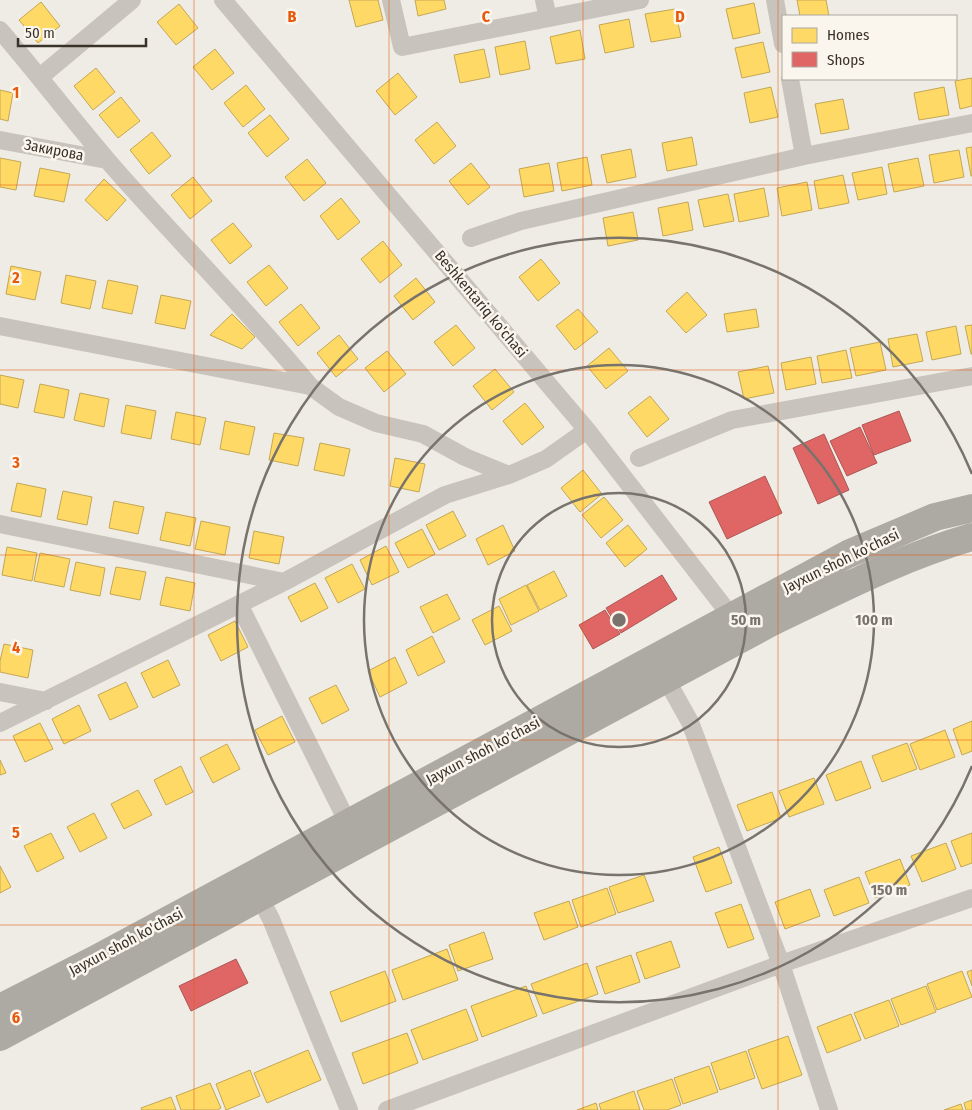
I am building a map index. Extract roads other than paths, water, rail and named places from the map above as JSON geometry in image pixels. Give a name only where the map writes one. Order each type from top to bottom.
[{"type":"highway","name":"Jayxun shoh ko'chasi","points":[[0,1008],[105,954],[848,554],[934,517],[972,508]]},
{"type":"highway","name":"Jayxun shoh ko'chasi","points":[[0,1037],[772,622],[877,572],[972,537]]},
{"type":"street","points":[[40,77],[132,0]]},
{"type":"street","name":"Beshkentariq ko'chasi","points":[[223,0],[588,430],[731,616]]},
{"type":"street","points":[[391,0],[402,48],[640,0]]},
{"type":"street","points":[[544,0],[548,18]]},
{"type":"street","points":[[775,0],[782,38]]},
{"type":"street","points":[[0,30],[107,160],[281,351],[310,386],[339,406],[376,422],[423,434],[465,457],[508,475]]},
{"type":"street","points":[[790,80],[804,156]]},
{"type":"street","points":[[472,238],[521,221],[804,156],[972,123]]},
{"type":"street","name":"Закирова","points":[[0,140],[107,160]]},
{"type":"street","points":[[0,326],[310,386]]},
{"type":"street","points":[[639,458],[732,420],[972,376]]},
{"type":"street","points":[[0,723],[284,582],[445,495],[508,475],[546,459],[588,430]]},
{"type":"street","points":[[0,524],[284,582]]},
{"type":"street","points":[[239,604],[348,823]]},
{"type":"street","points":[[666,679],[690,722],[781,964],[829,1110]]},
{"type":"street","points":[[0,692],[46,701]]},
{"type":"street","points":[[260,898],[271,918],[349,1110]]},
{"type":"street","points":[[387,1110],[781,964],[972,898]]}]
